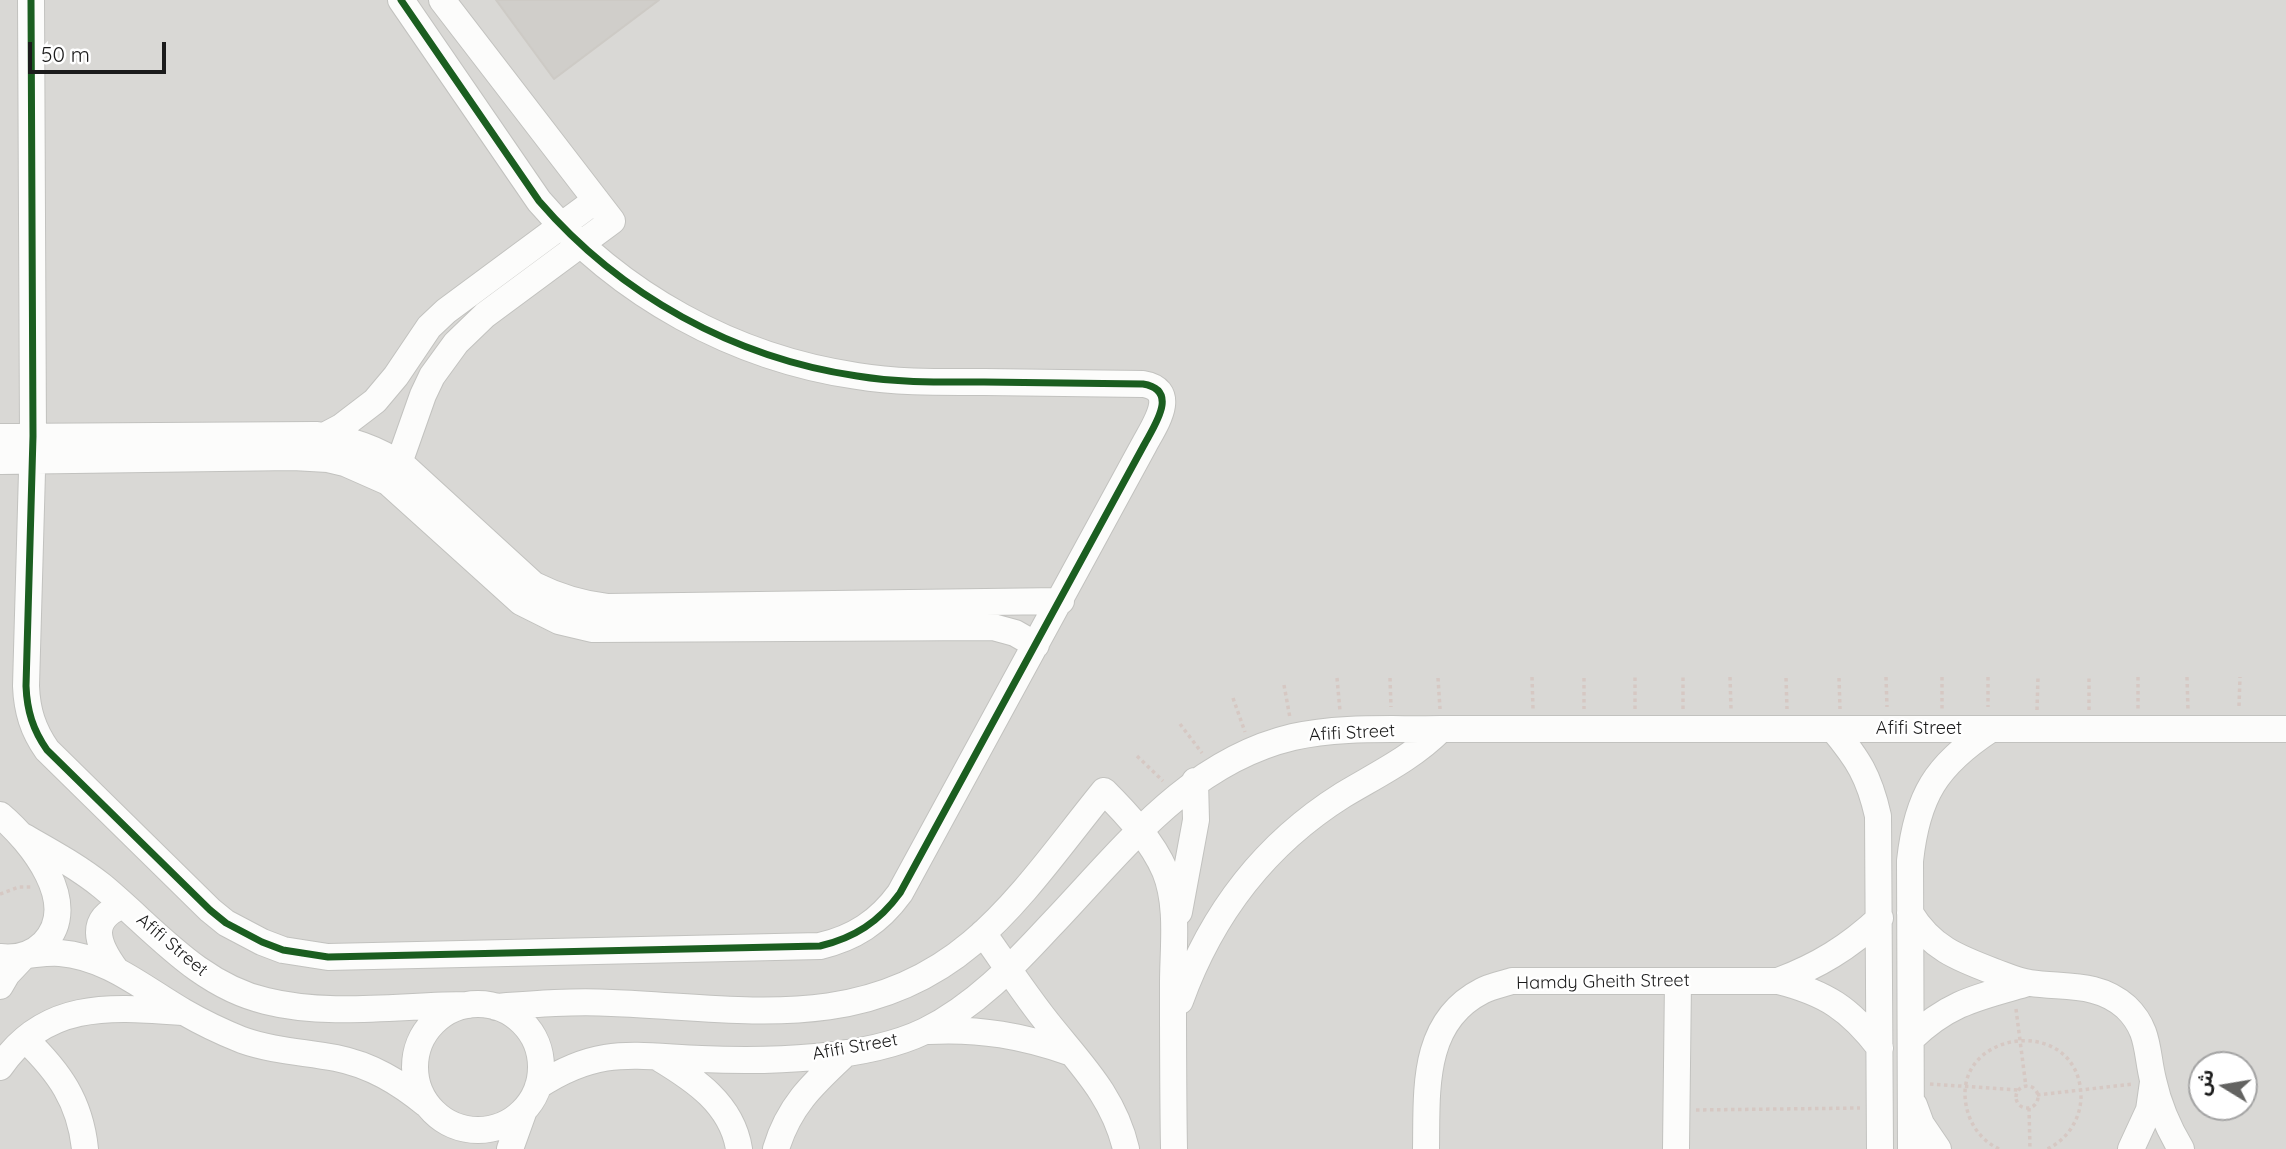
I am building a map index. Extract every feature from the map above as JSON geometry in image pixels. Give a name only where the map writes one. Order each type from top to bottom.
[{"type":"street","points":[[31,0],[33,449],[26,687],[27,704],[37,736],[47,750],[226,923],[262,942],[305,954],[328,957],[820,946],[851,937],[878,919],[900,893],[1026,639],[1061,601],[1159,415],[1163,401],[1156,388],[1143,384],[889,380],[857,376],[793,363],[731,341],[679,315],[637,290],[580,245],[561,226],[539,201],[401,0]]},
{"type":"street","points":[[442,0],[604,211]]},
{"type":"street","points":[[324,436],[359,415],[386,389],[417,344],[446,311],[561,226],[604,211]]},
{"type":"street","points":[[399,463],[417,408],[443,359],[470,328],[580,245],[604,211]]},
{"type":"street","points":[[386,389],[398,405],[417,408]]},
{"type":"street","points":[[0,461],[33,449],[324,436],[354,441],[399,463],[459,531]]},
{"type":"street","points":[[0,437],[33,449],[328,459],[360,468],[388,482],[534,585],[606,619],[983,627],[1026,639]]},
{"type":"street","points":[[606,619],[1061,601]]},
{"type":"street","points":[[1019,602],[1026,639]]},
{"type":"street","points":[[1173,1019],[1193,965],[1209,935],[1220,915],[1255,869],[1296,829],[1343,795],[1403,761],[1441,729]]},
{"type":"street","name":"Afifi Street","points":[[538,1086],[581,1062],[605,1056],[629,1054],[749,1059],[846,1052],[884,1045],[923,1032],[969,1004],[1010,969],[1140,832],[1195,782],[1252,750],[1294,737],[1342,731],[1441,729],[2286,729]]},
{"type":"street","points":[[1837,729],[1864,770],[1878,816],[1880,1149]]},
{"type":"street","points":[[1911,1149],[1910,861],[1913,829],[1924,798],[1948,763],[1963,747],[1989,729]]},
{"type":"street","points":[[1174,934],[1196,820],[1195,782]]},
{"type":"street","points":[[496,1007],[569,1002],[787,1012],[836,1007],[884,994],[929,973],[983,933],[1104,791],[1140,832],[1166,873],[1170,889],[1174,934],[1174,1149]]},
{"type":"street","points":[[0,986],[17,956],[40,948],[49,938],[56,926],[59,912],[58,898],[40,892],[36,855],[7,817]]},
{"type":"street","name":"Afifi Street","points":[[7,817],[124,905],[178,955],[206,976],[237,992],[292,1007],[321,1009],[468,1005]]},
{"type":"street","points":[[116,970],[99,944],[98,931],[103,919],[112,909],[124,905]]},
{"type":"street","points":[[1910,913],[1929,939],[1947,951],[2021,985],[2093,989],[2111,996],[2126,1008],[2147,1039],[2153,1082],[2181,1149]]},
{"type":"street","name":"Hamdy Gheith Street","points":[[1778,981],[1806,971],[1833,956],[1880,918]]},
{"type":"street","points":[[983,933],[1040,1013],[1110,1102],[1126,1149]]},
{"type":"street","points":[[17,956],[59,952],[88,959],[116,970],[183,1012],[244,1041],[361,1065],[406,1087],[441,1119],[454,1126],[469,1130],[499,1127],[524,1110]]},
{"type":"street","name":"Hamdy Gheith Street","points":[[1426,1149],[1427,1090],[1430,1061],[1437,1038],[1451,1014],[1481,991],[1512,981],[1778,981],[1809,989],[1836,1003],[1861,1023],[1880,1048]]},
{"type":"street","points":[[1676,1149],[1678,981]]},
{"type":"street","points":[[1911,1039],[1926,1024],[1953,1007],[2021,985]]},
{"type":"street","points":[[450,1149],[415,1077],[417,1049],[423,1036],[442,1015],[468,1005],[482,1004],[509,1012],[520,1021],[537,1044],[540,1058],[538,1086],[524,1110],[510,1149]]},
{"type":"street","points":[[0,1067],[26,1040],[57,1021],[92,1010],[116,1007],[183,1012]]},
{"type":"street","points":[[923,1032],[983,1031],[1042,1042],[1074,1054]]},
{"type":"street","points":[[26,1040],[47,1060],[66,1086],[91,1148]]},
{"type":"street","points":[[776,1149],[782,1128],[795,1105],[846,1052]]},
{"type":"street","points":[[654,1055],[688,1076],[710,1094],[727,1116],[739,1149]]},
{"type":"street","points":[[2131,1149],[2148,1110],[2153,1082]]},
{"type":"street","points":[[1911,1090],[1921,1124],[1938,1149]]},
{"type":"path","points":[[1532,677],[1534,729]]},
{"type":"path","points":[[1635,677],[1635,729]]},
{"type":"path","points":[[1682,729],[1683,677]]},
{"type":"path","points":[[1730,677],[1731,729]]},
{"type":"path","points":[[1786,677],[1788,729]]},
{"type":"path","points":[[1886,677],[1887,729]]},
{"type":"path","points":[[1942,677],[1942,729]]},
{"type":"path","points":[[1988,677],[1989,729]]},
{"type":"path","points":[[2037,729],[2038,677]]},
{"type":"path","points":[[2089,677],[2089,729]]},
{"type":"path","points":[[2138,677],[2138,729]]},
{"type":"path","points":[[2187,677],[2188,729]]},
{"type":"path","points":[[2239,729],[2240,677]]},
{"type":"path","points":[[1337,678],[1342,731]]},
{"type":"path","points":[[1390,678],[1391,730]]},
{"type":"path","points":[[1438,678],[1441,729]]},
{"type":"path","points":[[1584,678],[1584,729]]},
{"type":"path","points":[[1837,729],[1839,678]]},
{"type":"path","points":[[1284,685],[1294,737]]},
{"type":"path","points":[[1233,698],[1252,750]]},
{"type":"path","points":[[1180,724],[1195,782]]},
{"type":"path","points":[[1137,756],[1195,782]]},
{"type":"path","points":[[27,880],[40,892]]},
{"type":"path","points":[[0,888],[40,892]]},
{"type":"path","points":[[0,894],[7,890]]},
{"type":"path","points":[[2021,985],[2020,1039],[2026,1087]]},
{"type":"path","points":[[1999,1149],[1985,1140],[1971,1121],[1966,1097],[1967,1085],[1975,1065],[1990,1050],[2020,1039],[2044,1043],[2065,1057],[2078,1078],[2079,1112],[2060,1141],[2048,1149]]},
{"type":"path","points":[[2037,1095],[2153,1082]]},
{"type":"path","points":[[1911,1090],[1967,1085],[2019,1090],[2031,1087],[2037,1095],[2036,1103],[2029,1108],[2020,1106],[2016,1099],[2019,1090]]},
{"type":"path","points":[[1676,1110],[1880,1108]]},
{"type":"path","points":[[2029,1108],[2030,1149]]},
{"type":"shaded area","points":[[0,0],[2286,0],[2286,1149],[0,1149]]},
{"type":"building","points":[[496,0],[659,0],[554,79]]},
{"type":"cycle path","points":[[31,0],[33,436],[26,686],[32,720],[47,750],[210,910],[226,923],[283,950],[328,957],[820,946],[855,933],[874,920],[900,893],[1158,419],[1162,401],[1160,393],[1143,384],[920,382],[857,376],[811,367],[767,354],[724,338],[682,317],[643,293],[606,265],[571,235],[539,201],[401,0]]}]
